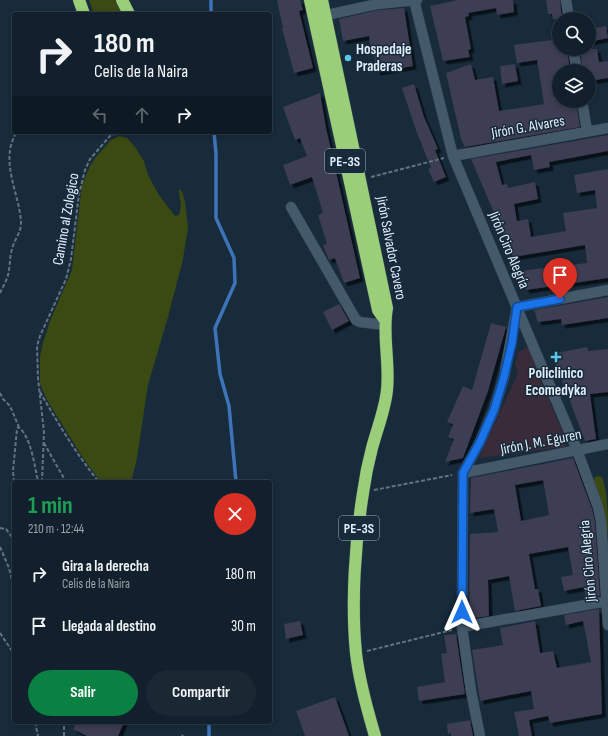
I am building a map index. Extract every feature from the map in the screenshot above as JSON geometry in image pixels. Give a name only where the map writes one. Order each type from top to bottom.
[{"type":"highway","points":[[79,0],[83,12]]},
{"type":"highway","points":[[122,0],[128,12]]},
{"type":"highway","name":"Jirón Salvador Cavero","points":[[310,0],[320,16]]},
{"type":"highway","name":"Jirón Salvador Cavero","points":[[322,0],[320,16],[348,148],[378,310],[385,322]]},
{"type":"highway","name":"Jirón Salvador Cavero","points":[[348,148],[361,180],[387,308],[385,322]]},
{"type":"highway","name":"PE-3S","points":[[375,736],[365,703],[356,654],[354,601],[357,543],[363,493],[372,449],[384,410],[387,390],[388,372],[385,322]]},
{"type":"street","points":[[320,16],[377,4],[415,0]]},
{"type":"street","name":"Jirón Ciro Alegría","points":[[415,0],[453,156],[577,450],[598,507],[601,521],[608,601],[608,625]]},
{"type":"street","points":[[566,0],[568,12]]},
{"type":"street","points":[[583,108],[587,131]]},
{"type":"street","name":"Jirón G. Alvares","points":[[453,156],[608,128]]},
{"type":"street","points":[[290,207],[356,320],[360,322],[385,322]]},
{"type":"street","points":[[480,736],[471,691],[462,627],[463,473],[480,442],[494,410],[512,343],[517,307],[608,290]]},
{"type":"street","name":"Jirón J. M. Eguren","points":[[463,473],[608,444]]},
{"type":"street","points":[[462,627],[608,601]]},
{"type":"path","name":"Camino al Zologico","points":[[42,480],[44,432],[38,378],[38,346],[40,336],[66,279],[71,260],[79,194],[85,170],[90,159],[110,136],[115,134]]},
{"type":"path","points":[[0,293],[7,279],[11,249],[20,231],[21,223],[18,204],[11,180],[10,147],[14,135]]},
{"type":"path","points":[[361,180],[453,156]]},
{"type":"path","points":[[39,391],[60,426],[97,480]]},
{"type":"path","points":[[0,392],[10,406],[33,455],[38,480]]},
{"type":"path","points":[[14,480],[13,471],[16,429],[19,427]]},
{"type":"path","points":[[43,442],[65,480]]},
{"type":"path","points":[[363,493],[463,473]]},
{"type":"path","points":[[0,528],[6,529],[12,537]]},
{"type":"path","points":[[0,547],[9,568],[12,580]]},
{"type":"path","points":[[356,654],[413,641],[462,627]]},
{"type":"path","points":[[0,633],[12,651]]},
{"type":"path","points":[[35,724],[38,736]]},
{"type":"path","points":[[64,724],[64,736]]},
{"type":"shaded area","points":[[529,346],[536,369],[566,440],[565,447],[479,458],[518,373],[515,364],[518,352]]},
{"type":"green space","points":[[89,0],[118,0],[123,12],[93,12]]},
{"type":"green space","points":[[119,136],[127,138],[135,147],[144,161],[148,175],[159,195],[175,216],[179,215],[181,207],[179,189],[182,191],[185,202],[188,228],[183,259],[148,385],[137,458],[132,480],[100,480],[83,458],[47,400],[40,384],[40,356],[43,343],[50,321],[72,270],[82,185],[90,166],[111,140]]},
{"type":"green space","points":[[597,476],[602,477],[604,483],[607,506],[608,536],[606,524],[593,483],[594,478]]},
{"type":"building","points":[[277,0],[300,0],[303,10],[299,11],[313,68],[294,73],[282,28]]},
{"type":"building","points":[[458,0],[513,0],[514,12],[497,15],[496,8],[468,13],[469,16],[465,17],[471,49],[468,50],[470,57],[443,61],[430,6]]},
{"type":"building","points":[[546,0],[560,0],[561,12],[552,12],[552,14],[548,14]]},
{"type":"building","points":[[404,8],[413,66],[377,72],[373,47],[371,48],[369,36],[343,41],[339,19],[378,10]]},
{"type":"building","points":[[606,26],[608,38],[596,41],[596,28]]},
{"type":"building","points":[[552,40],[552,56],[568,56],[569,64],[552,64],[552,108],[577,108],[580,127],[465,147],[461,139],[446,73],[471,64],[475,80],[493,77],[499,111],[544,104],[537,60],[517,63],[514,45]]},
{"type":"building","points":[[597,49],[599,62],[608,61],[608,78],[596,80],[596,64],[582,64],[581,56],[596,56]]},
{"type":"building","points":[[515,64],[518,81],[502,84],[500,66]]},
{"type":"building","points":[[414,84],[424,117],[438,149],[435,150],[446,177],[434,182],[428,169],[431,168],[417,133],[402,88]]},
{"type":"building","points":[[320,93],[326,128],[360,278],[344,283],[335,258],[329,260],[323,245],[327,244],[318,215],[323,213],[312,177],[290,185],[283,165],[307,156],[300,138],[295,140],[283,107]]},
{"type":"building","points":[[608,135],[608,151],[549,162],[550,167],[534,170],[531,155],[496,162],[502,185],[507,184],[508,188],[535,182],[538,199],[514,204],[517,221],[528,219],[531,237],[566,231],[563,213],[597,208],[595,190],[577,193],[574,175],[608,169],[608,278],[526,290],[519,271],[587,263],[585,245],[513,257],[471,159]]},
{"type":"building","points":[[608,297],[608,318],[562,325],[561,319],[538,322],[534,310]]},
{"type":"building","points":[[339,304],[349,321],[332,330],[323,312]]},
{"type":"building","points":[[491,323],[506,327],[488,391],[463,458],[445,462],[454,439],[448,437],[453,424],[447,422],[463,386],[472,390]]},
{"type":"building","points":[[587,347],[588,351],[608,349],[608,392],[590,394],[596,439],[585,441],[552,354]]},
{"type":"building","points":[[573,458],[592,509],[595,522],[600,596],[586,598],[584,587],[564,591],[561,577],[573,575],[568,547],[529,554],[535,589],[538,589],[541,606],[515,611],[509,576],[488,580],[489,616],[469,619],[470,534],[498,532],[494,509],[470,513],[471,478]],"holes":[[[543,480],[549,515],[521,521],[515,485]]]},
{"type":"building","points":[[599,609],[602,714],[550,723],[548,716],[529,720],[532,736],[519,736],[514,712],[534,709],[531,691],[480,701],[472,650],[503,645],[500,628],[535,621],[540,653],[553,651],[557,668],[591,662],[583,621],[566,625],[564,615]]},
{"type":"building","points":[[300,621],[303,635],[286,639],[284,624]]},
{"type":"building","points":[[456,634],[465,694],[419,701],[417,687],[445,682],[441,654],[447,653],[444,635]]},
{"type":"building","points":[[335,697],[349,736],[305,736],[296,711]]},
{"type":"building","points":[[470,720],[473,736],[451,736],[451,733],[448,734],[447,724]]},
{"type":"building","points":[[75,724],[123,724],[118,736],[87,736],[73,729]]},
{"type":"waterway","points":[[211,0],[211,12]]},
{"type":"waterway","points":[[214,134],[216,154],[216,218],[234,258],[235,283],[215,328],[220,374],[229,406],[236,480]]},
{"type":"waterway","points":[[209,724],[209,736]]},
{"type":"place","name":"Hospedaje Praderas","points":[[348,58]]},
{"type":"place","name":"Policlinico Ecomedyka","points":[[556,357]]},
{"type":"route","points":[[462,612],[463,473],[480,442],[494,410],[512,343],[517,307],[560,299]]}]
